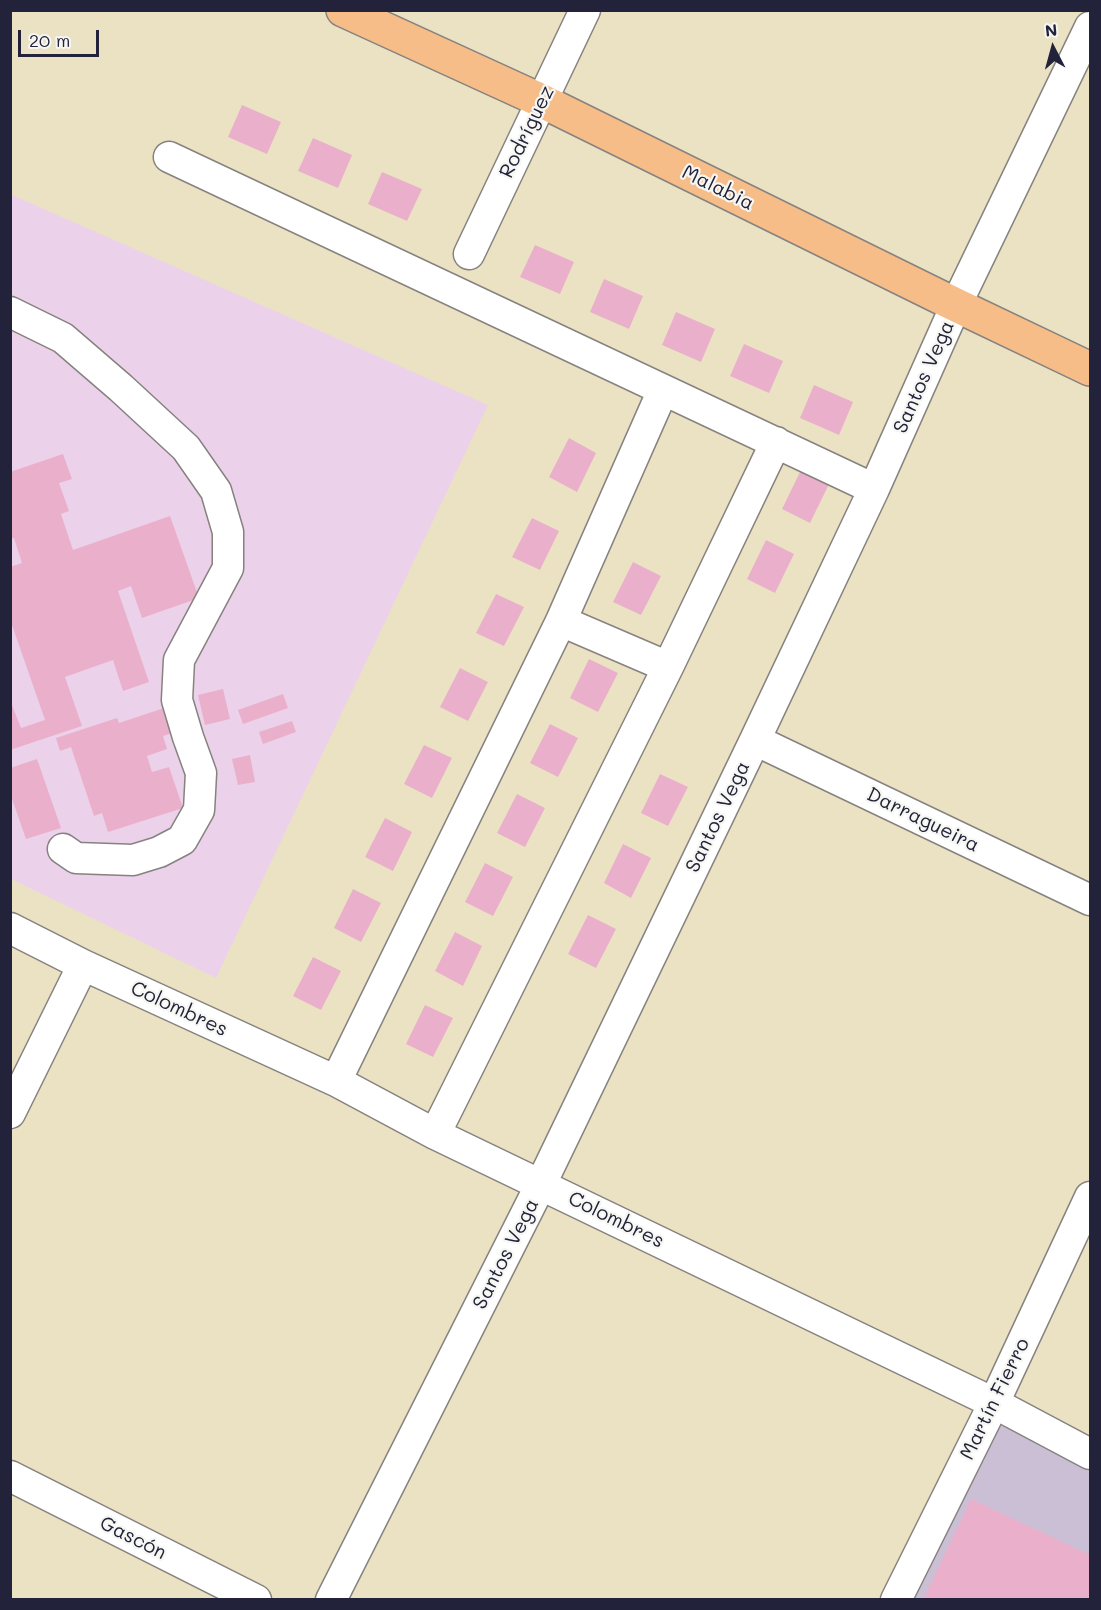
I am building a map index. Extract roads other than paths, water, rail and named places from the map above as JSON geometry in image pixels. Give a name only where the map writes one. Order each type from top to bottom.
[{"type":"main road","name":"Malabia","points":[[343,10],[542,101],[1090,369]]},
{"type":"street","name":"Rodríguez","points":[[468,254],[585,10]]},
{"type":"street","name":"Santos Vega","points":[[331,1599],[541,1184],[755,740],[874,489],[956,305],[1090,27]]},
{"type":"street","points":[[169,157],[874,489]]},
{"type":"street","points":[[423,276],[468,254],[466,297]]},
{"type":"street","points":[[10,312],[63,338],[186,448],[216,491],[228,532],[228,568],[179,660],[177,700],[201,773],[199,810],[182,840],[159,852],[133,860],[76,858],[63,849]]},
{"type":"street","points":[[336,1081],[561,621],[663,390]]},
{"type":"street","points":[[435,1134],[668,667],[776,442]]},
{"type":"street","points":[[561,621],[668,667]]},
{"type":"street","name":"Darragueira","points":[[755,740],[1090,900]]},
{"type":"street","name":"Colombres","points":[[10,928],[83,965],[336,1081],[435,1134],[994,1403],[1090,1454]]},
{"type":"street","points":[[10,1113],[83,965]]},
{"type":"street","name":"Martín Fierro","points":[[896,1599],[994,1403],[1090,1197]]},
{"type":"street","name":"Gascón","points":[[10,1476],[256,1599]]}]
